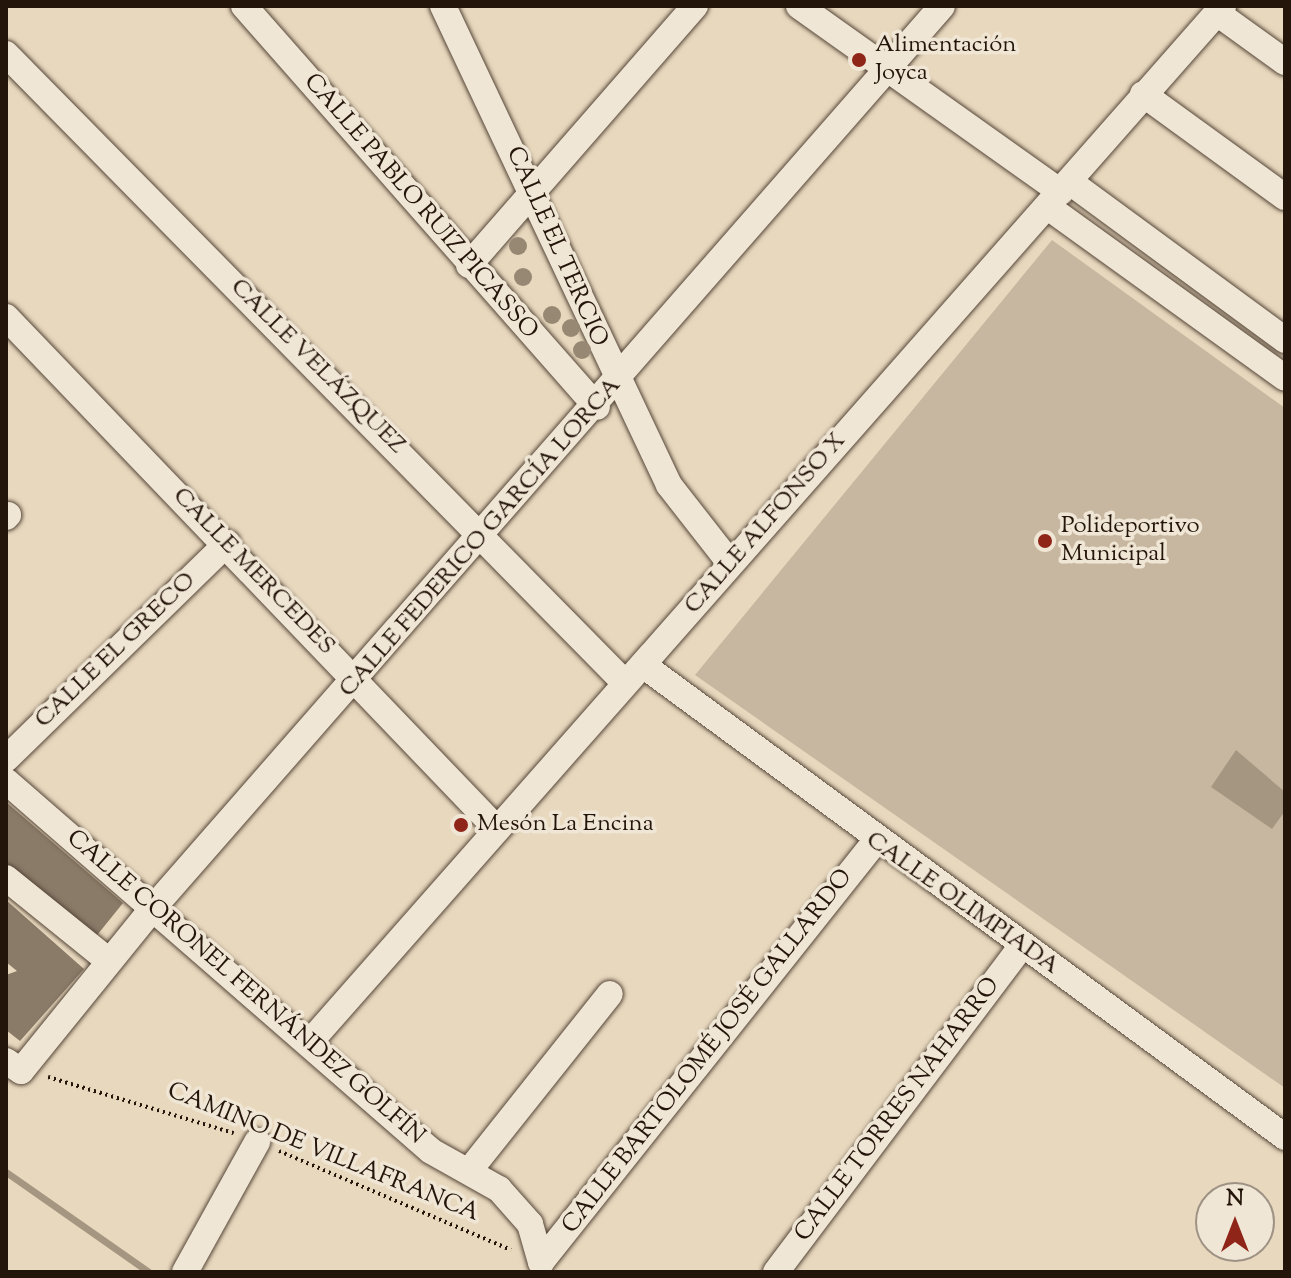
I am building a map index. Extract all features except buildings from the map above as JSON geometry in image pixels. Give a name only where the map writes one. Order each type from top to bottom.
[{"type":"street","name":"CALLE PABLO RUIZ PICASSO","points":[[244,6],[597,407]]},
{"type":"street","points":[[469,265],[695,6]]},
{"type":"street","points":[[799,6],[1060,194],[1285,340]]},
{"type":"street","name":"CALLE FEDERICO GARCÍA LORCA","points":[[13,1066],[597,407],[942,6]]},
{"type":"street","name":"CALLE EL TERCIO","points":[[446,8],[618,382],[669,485],[730,563]]},
{"type":"street","points":[[1220,10],[1285,62]]},
{"type":"street","name":"CALLE ALFONSO X","points":[[310,1042],[1220,10]]},
{"type":"street","name":"CALLE VELÁZQUEZ","points":[[6,54],[484,535],[634,674]]},
{"type":"street","points":[[1143,94],[1285,197]]},
{"type":"street","points":[[1060,194],[1285,378]]},
{"type":"street","name":"CALLE MERCEDES","points":[[6,317],[227,543],[497,829]]},
{"type":"street","name":"CALLE EL GRECO","points":[[6,759],[227,543]]},
{"type":"street","name":"CALLE OLIMPIADA","points":[[634,674],[875,842],[1285,1137]]},
{"type":"street","name":"CALLE CORONEL FERNÁNDEZ GOLFÍN","points":[[6,781],[310,1042],[431,1151],[469,1171],[518,1207],[541,1262]]},
{"type":"street","name":"CALLE BARTOLOMÉ JOSÉ GALLARDO","points":[[541,1262],[875,842]]},
{"type":"street","points":[[6,878],[109,961]]},
{"type":"street","name":"CALLE TORRES NAHARRO","points":[[776,1272],[1020,948]]},
{"type":"street","points":[[469,1171],[610,994]]},
{"type":"street","points":[[185,1272],[257,1142]]},
{"type":"path","name":"CAMINO DE VILLAFRANCA","points":[[13,1066],[130,1096],[257,1142],[541,1262]]},
{"type":"shaded area","name":"Polideportivo Municipal","points":[[1052,240],[1285,408],[1285,1088],[695,675]]},
{"type":"shaded area","points":[[1236,750],[1285,792],[1285,811],[1272,829],[1211,787]]},
{"type":"waterway","points":[[6,1172],[149,1272]]},
{"type":"place","name":"Alimentación Joyca","points":[[859,60]]},
{"type":"place","name":"Polideportivo Municipal","points":[[1045,541]]},
{"type":"place","name":"Mesón La Encina","points":[[461,825]]}]
